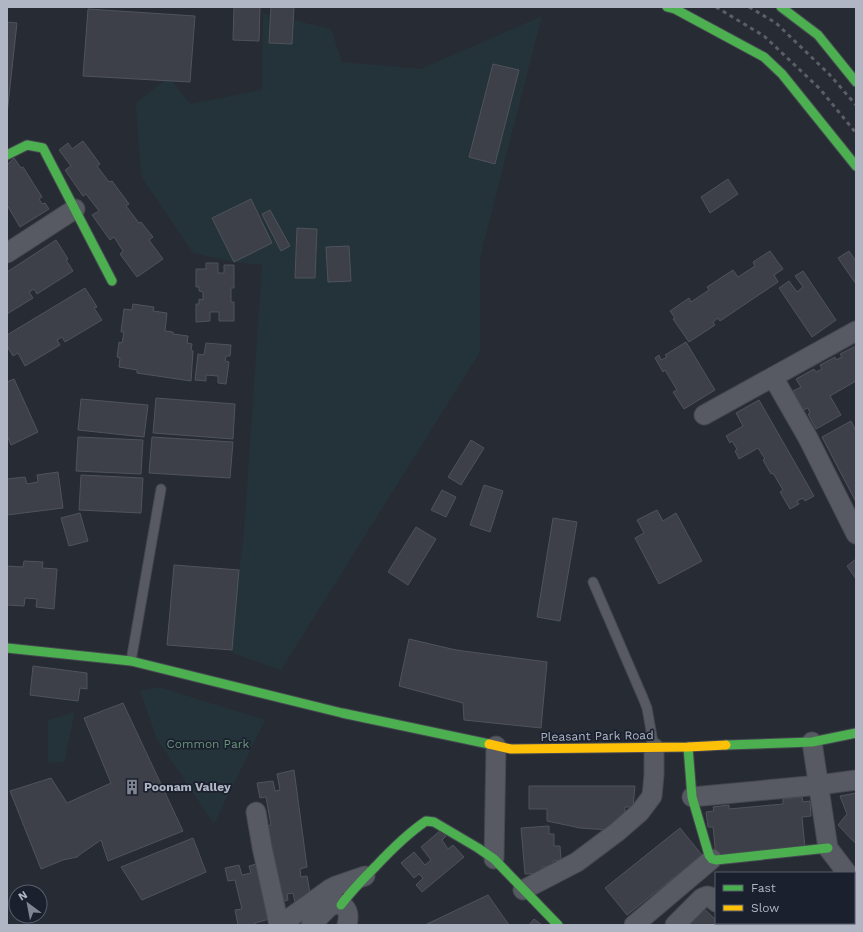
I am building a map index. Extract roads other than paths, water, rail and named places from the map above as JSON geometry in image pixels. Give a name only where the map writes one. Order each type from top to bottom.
[{"type":"street","points":[[667,7],[675,9],[764,57],[782,74],[856,166]]},
{"type":"street","points":[[782,7],[818,34],[856,82]]},
{"type":"street","points":[[7,155],[26,145],[43,148],[112,281]]},
{"type":"street","points":[[7,253],[75,209]]},
{"type":"street","points":[[704,415],[856,331]]},
{"type":"street","points":[[773,377],[808,438],[856,534]]},
{"type":"street","name":"Pleasant Park Road","points":[[7,648],[131,661],[342,713],[511,749],[654,748],[812,742],[856,733]]},
{"type":"street","points":[[812,742],[828,848],[848,866]]},
{"type":"street","points":[[494,859],[496,746]]},
{"type":"street","points":[[688,747],[692,796],[709,854],[712,859]]},
{"type":"street","points":[[523,890],[577,862],[617,832],[640,812],[652,796],[654,748]]},
{"type":"street","points":[[692,796],[819,785],[856,780]]},
{"type":"street","points":[[256,812],[279,925],[330,889],[366,876]]},
{"type":"street","points":[[341,905],[351,891],[397,844],[426,821],[434,822],[494,859],[558,925]]},
{"type":"street","points":[[634,925],[712,859],[716,860],[828,848]]},
{"type":"street","points":[[675,925],[702,898],[707,896],[711,897],[715,901]]},
{"type":"street","points":[[312,925],[329,907],[336,903],[344,906],[348,912],[349,920],[347,925]]},
{"type":"lane","points":[[131,661],[161,489]]},
{"type":"lane","points":[[593,582],[647,708],[654,748]]},
{"type":"railway","points":[[716,7],[764,36],[820,89],[856,133]]},
{"type":"railway","points":[[749,7],[776,23],[829,74],[856,105]]},
{"type":"place","name":"Poonam Valley","points":[[132,787]]},
{"type":"park label","name":"Common Park","points":[[208,744]]}]
